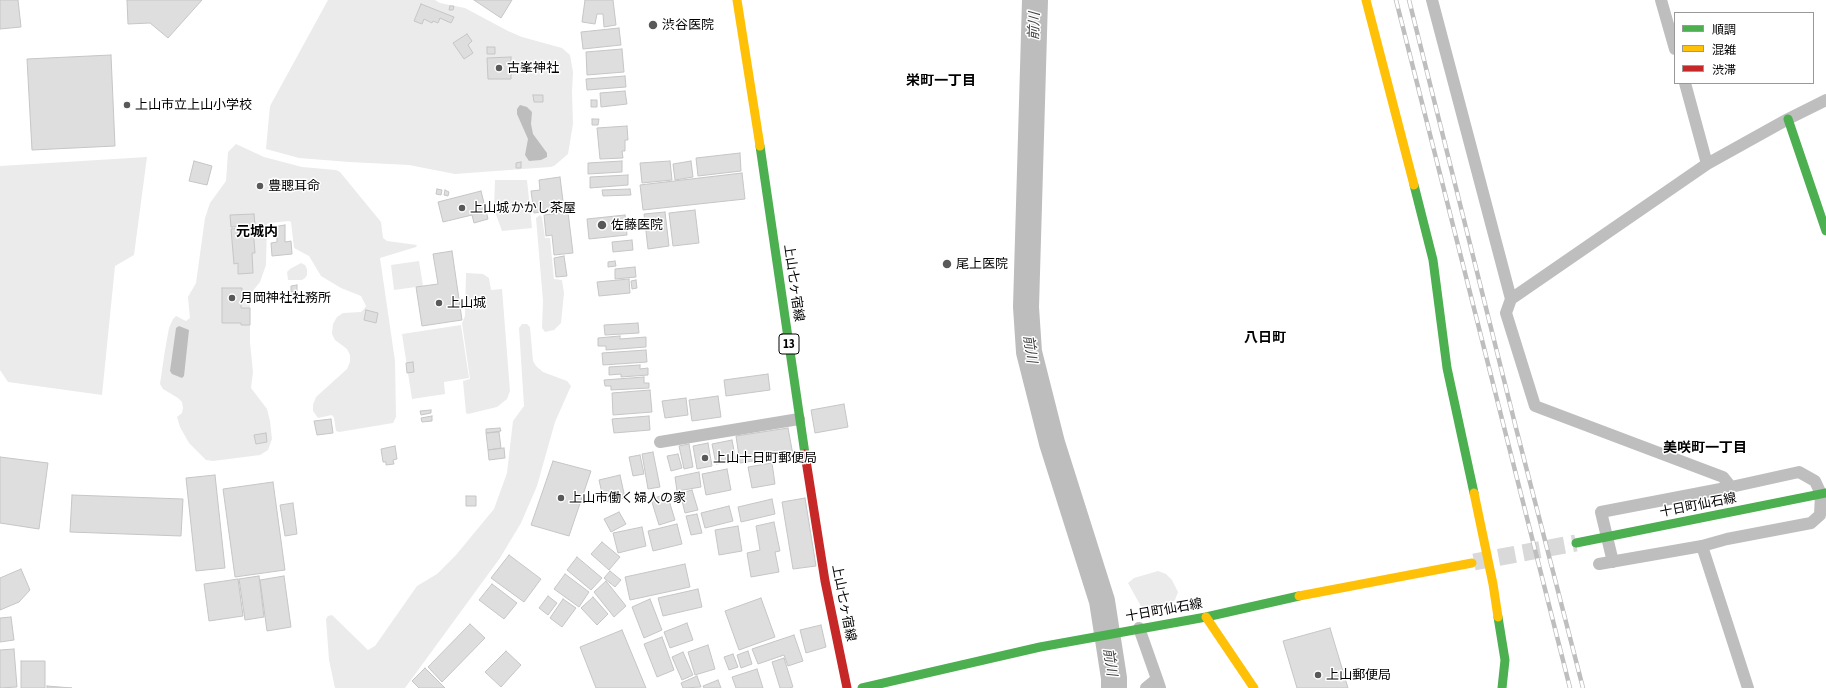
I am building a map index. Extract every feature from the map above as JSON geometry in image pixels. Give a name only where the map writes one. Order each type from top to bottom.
[{"type":"main road","name":"上山七ヶ宿線","points":[[737,0],[771,218],[799,419],[826,581],[847,688]]},
{"type":"main road","points":[[1366,0],[1433,260],[1447,368],[1493,584],[1505,660],[1502,688]]},
{"type":"main road","points":[[1788,119],[1826,231]]},
{"type":"main road","name":"十日町仙石線","points":[[1576,543],[1823,494]]},
{"type":"main road","name":"十日町仙石線","points":[[862,688],[949,667],[1126,630],[1206,617],[1273,601],[1472,563]]},
{"type":"main road","points":[[1206,617],[1254,688]]},
{"type":"street","points":[[1432,0],[1511,299],[1506,313],[1535,406],[1723,476],[1731,487]]},
{"type":"street","points":[[1661,0],[1674,45]]},
{"type":"street","points":[[1685,84],[1707,164]]},
{"type":"street","points":[[1511,299],[1707,164],[1788,119],[1826,100]]},
{"type":"street","points":[[660,442],[799,419]]},
{"type":"street","points":[[1600,564],[1612,558],[1702,546],[1727,539],[1811,523],[1823,516],[1823,494],[1815,481],[1799,472],[1602,512],[1612,558]]},
{"type":"street","points":[[1702,546],[1748,688]]},
{"type":"street","points":[[1139,628],[1158,684],[1146,688]]},
{"type":"shaded area","points":[[328,0],[435,0],[440,3],[465,8],[522,37],[562,48],[570,55],[573,72],[573,124],[568,154],[554,166],[550,167],[455,174],[409,165],[299,158],[266,149],[270,106]]},
{"type":"shaded area","points":[[520,105],[527,107],[532,112],[531,124],[533,134],[547,153],[547,157],[541,160],[529,161],[525,155],[528,139],[517,114],[517,109]]},
{"type":"shaded area","points":[[236,144],[264,157],[302,167],[336,170],[340,172],[381,222],[383,238],[387,241],[417,245],[416,247],[380,258],[395,361],[396,417],[393,423],[339,432],[336,431],[334,418],[332,415],[318,418],[313,411],[313,405],[316,397],[347,369],[350,362],[350,355],[347,349],[335,340],[332,334],[333,324],[337,317],[343,313],[361,312],[366,306],[361,296],[341,288],[321,276],[309,256],[294,248],[291,222],[289,221],[267,224],[266,265],[260,282],[252,292],[250,302],[250,342],[253,372],[251,388],[267,409],[272,439],[268,450],[260,455],[213,461],[206,460],[189,443],[180,427],[177,417],[182,413],[182,402],[163,389],[160,384],[165,350],[169,328],[173,319],[176,316],[186,321],[190,318],[188,297],[196,283],[205,218],[210,203],[226,181],[228,152]]},
{"type":"shaded area","points":[[147,157],[134,255],[115,266],[102,395],[8,382],[0,370],[0,166]]},
{"type":"shaded area","points":[[495,180],[527,180],[532,228],[502,231],[494,209]]},
{"type":"shaded area","points":[[540,215],[542,217],[545,238],[550,238],[554,279],[562,280],[564,293],[561,323],[554,330],[545,332],[542,328],[543,301],[536,218]]},
{"type":"shaded area","points":[[419,261],[423,286],[394,290],[391,265]]},
{"type":"shaded area","points":[[301,263],[305,265],[307,269],[307,275],[305,278],[302,280],[288,280],[287,272]]},
{"type":"shaded area","points":[[466,273],[483,274],[489,278],[491,290],[502,289],[510,391],[507,399],[497,407],[468,414],[466,413],[463,381],[470,379],[462,323],[465,316]]},
{"type":"shaded area","points":[[522,324],[527,324],[530,327],[533,361],[536,366],[543,372],[567,381],[571,386],[555,422],[537,486],[521,523],[500,558],[405,688],[335,688],[329,660],[326,619],[328,616],[332,615],[368,650],[375,646],[417,586],[437,574],[456,555],[494,509],[507,473],[513,421],[524,406],[519,328]]},
{"type":"shaded area","points":[[461,325],[469,378],[444,382],[445,394],[412,399],[402,334]]},
{"type":"shaded area","points":[[179,326],[189,330],[184,376],[182,378],[172,374],[170,371],[176,328]]},
{"type":"shaded area","points":[[1158,571],[1166,574],[1172,580],[1178,592],[1175,600],[1169,605],[1143,610],[1128,583],[1134,578]]},
{"type":"building","points":[[0,0],[18,0],[21,27],[0,29]]},
{"type":"building","points":[[127,0],[202,0],[168,38],[150,23],[128,24]]},
{"type":"building","points":[[474,0],[512,0],[501,18]]},
{"type":"building","points":[[585,0],[613,0],[616,25],[604,27],[603,14],[597,14],[595,24],[582,22]]},
{"type":"building","points":[[421,4],[454,17],[451,23],[440,18],[438,23],[433,21],[432,23],[424,19],[422,24],[414,21]]},
{"type":"building","points":[[450,6],[454,6],[453,10],[449,10]]},
{"type":"building","points":[[619,28],[621,45],[583,49],[581,32]]},
{"type":"building","points":[[467,34],[472,41],[468,45],[473,53],[464,59],[453,43]]},
{"type":"building","points":[[487,47],[495,47],[495,54],[487,54]]},
{"type":"building","points":[[622,49],[624,72],[587,75],[586,52]]},
{"type":"building","points":[[111,55],[115,146],[32,150],[27,59]]},
{"type":"building","points":[[511,57],[511,79],[488,79],[487,58]]},
{"type":"building","points":[[625,76],[626,87],[587,90],[586,79]]},
{"type":"building","points":[[625,91],[627,104],[601,107],[600,93]]},
{"type":"building","points":[[533,95],[543,95],[543,102],[534,102]]},
{"type":"building","points":[[591,100],[597,100],[597,107],[591,107]]},
{"type":"building","points":[[592,119],[599,119],[598,125],[592,125]]},
{"type":"building","points":[[627,126],[628,140],[625,140],[625,151],[622,151],[623,158],[600,159],[597,128]]},
{"type":"building","points":[[740,153],[741,171],[698,176],[696,158]]},
{"type":"building","points":[[194,161],[212,166],[207,185],[189,181]]},
{"type":"building","points":[[622,161],[622,172],[588,174],[588,163]]},
{"type":"building","points":[[670,161],[672,180],[642,183],[640,163]]},
{"type":"building","points":[[691,161],[693,177],[675,180],[673,164]]},
{"type":"building","points":[[521,162],[521,168],[516,168],[516,163]]},
{"type":"building","points":[[742,173],[745,199],[643,210],[640,185]]},
{"type":"building","points":[[628,175],[628,185],[590,188],[590,177]]},
{"type":"building","points":[[560,177],[564,209],[534,213],[531,191],[540,190],[539,180]]},
{"type":"building","points":[[437,189],[442,190],[441,195],[436,194]]},
{"type":"building","points":[[630,189],[631,195],[603,196],[602,190]]},
{"type":"building","points":[[445,190],[449,192],[448,196],[444,195]]},
{"type":"building","name":"上山城 かかし茶屋","points":[[481,191],[488,219],[474,223],[472,215],[443,222],[438,202]]},
{"type":"building","points":[[695,210],[699,243],[673,246],[669,213]]},
{"type":"building","points":[[568,212],[573,253],[554,255],[552,235],[546,236],[544,215]]},
{"type":"building","points":[[665,212],[669,246],[648,249],[644,214]]},
{"type":"building","points":[[254,214],[255,225],[231,227],[230,215]]},
{"type":"building","points":[[625,215],[627,235],[589,239],[587,219]]},
{"type":"building","points":[[285,225],[285,242],[291,241],[292,254],[272,256],[271,243],[277,242],[277,235],[274,235],[273,227]]},
{"type":"building","points":[[253,227],[255,253],[252,253],[253,273],[238,274],[238,263],[234,264],[231,229]]},
{"type":"building","points":[[632,240],[633,250],[613,252],[612,242]]},
{"type":"building","name":"上山城","points":[[452,251],[462,320],[422,326],[416,287],[438,284],[433,254]]},
{"type":"building","points":[[564,256],[567,276],[556,277],[554,258]]},
{"type":"building","points":[[615,261],[616,266],[608,267],[608,262]]},
{"type":"building","points":[[635,267],[636,277],[615,279],[615,269]]},
{"type":"building","points":[[629,279],[630,293],[599,296],[597,282]]},
{"type":"building","points":[[636,280],[637,288],[632,289],[631,281]]},
{"type":"building","points":[[297,285],[297,291],[291,292],[291,286]]},
{"type":"building","name":"月岡神社社務所","points":[[222,288],[242,288],[241,308],[250,308],[250,325],[241,325],[241,323],[222,323]]},
{"type":"building","points":[[366,310],[378,313],[376,323],[364,320]]},
{"type":"building","points":[[638,323],[639,333],[605,335],[604,325]]},
{"type":"building","points":[[620,336],[620,339],[646,337],[646,347],[606,350],[606,346],[598,346],[598,338]]},
{"type":"building","points":[[646,350],[647,362],[603,365],[602,353]]},
{"type":"building","points":[[413,362],[414,372],[407,373],[406,363]]},
{"type":"building","points":[[640,365],[640,369],[648,368],[648,375],[621,377],[621,374],[609,375],[609,367]]},
{"type":"building","points":[[768,374],[770,390],[726,396],[724,380]]},
{"type":"building","points":[[644,377],[644,383],[649,383],[649,388],[611,390],[611,386],[605,386],[604,380]]},
{"type":"building","points":[[650,390],[652,412],[613,415],[612,393]]},
{"type":"building","points":[[718,396],[721,417],[692,421],[689,400]]},
{"type":"building","points":[[686,398],[688,415],[665,418],[662,401]]},
{"type":"building","points":[[844,404],[848,427],[815,433],[811,410]]},
{"type":"building","points":[[431,410],[431,413],[421,415],[420,411]]},
{"type":"building","points":[[432,416],[432,421],[422,422],[421,418]]},
{"type":"building","points":[[649,416],[650,430],[614,433],[612,419]]},
{"type":"building","points":[[331,419],[333,433],[317,435],[314,421]]},
{"type":"building","points":[[500,428],[501,431],[486,433],[486,429]]},
{"type":"building","points":[[788,428],[793,455],[740,463],[736,436]]},
{"type":"building","points":[[499,432],[501,448],[488,450],[486,433]]},
{"type":"building","points":[[266,433],[267,442],[256,444],[254,435]]},
{"type":"building","points":[[732,440],[736,461],[716,464],[712,444]]},
{"type":"building","points":[[708,443],[712,466],[697,469],[693,446]]},
{"type":"building","points":[[689,444],[693,467],[684,469],[679,446]]},
{"type":"building","points":[[395,446],[397,459],[393,460],[394,464],[386,465],[386,462],[383,462],[381,449]]},
{"type":"building","points":[[504,448],[505,458],[489,460],[488,450]]},
{"type":"building","points":[[653,452],[660,487],[648,489],[642,454]]},
{"type":"building","points":[[678,454],[682,468],[671,471],[667,456]]},
{"type":"building","points":[[640,455],[644,474],[633,476],[629,457]]},
{"type":"building","points":[[0,457],[48,463],[39,529],[0,523]]},
{"type":"building","name":"上山市働く婦人の家","points":[[553,461],[591,471],[569,536],[531,525]]},
{"type":"building","points":[[772,463],[775,484],[752,488],[748,467]]},
{"type":"building","points":[[727,469],[731,490],[706,495],[702,474]]},
{"type":"building","points":[[699,472],[701,487],[677,491],[675,477]]},
{"type":"building","points":[[215,475],[225,568],[196,571],[186,478]]},
{"type":"building","points":[[620,475],[625,498],[604,502],[599,480]]},
{"type":"building","points":[[273,482],[285,570],[235,577],[223,489]]},
{"type":"building","points":[[692,490],[698,510],[685,513],[680,493]]},
{"type":"building","points":[[667,494],[675,520],[659,525],[651,499]]},
{"type":"building","points":[[72,495],[183,499],[181,536],[70,532]]},
{"type":"building","points":[[466,496],[476,496],[476,506],[466,506]]},
{"type":"building","points":[[805,498],[816,566],[793,569],[782,502]]},
{"type":"building","points":[[772,499],[775,514],[741,522],[738,507]]},
{"type":"building","points":[[293,503],[297,534],[285,536],[280,505]]},
{"type":"building","points":[[729,506],[733,521],[705,528],[701,513]]},
{"type":"building","points":[[619,512],[626,524],[611,532],[604,519]]},
{"type":"building","points":[[697,514],[702,533],[691,535],[686,516]]},
{"type":"building","points":[[774,522],[780,551],[775,552],[779,572],[751,577],[747,553],[760,550],[756,526]]},
{"type":"building","points":[[677,524],[682,544],[653,551],[648,531]]},
{"type":"building","points":[[738,526],[742,551],[719,555],[715,530]]},
{"type":"building","points":[[642,527],[646,546],[618,553],[613,533]]},
{"type":"building","points":[[602,542],[620,557],[609,570],[591,554]]},
{"type":"building","points":[[509,555],[541,579],[524,602],[491,578]]},
{"type":"building","points":[[577,557],[602,578],[591,590],[567,570]]},
{"type":"building","points":[[685,564],[690,587],[630,600],[625,577]]},
{"type":"building","points":[[21,569],[30,590],[19,602],[0,610],[0,578]]},
{"type":"building","points":[[610,571],[621,580],[615,587],[604,578]]},
{"type":"building","points":[[565,574],[589,592],[579,607],[554,589]]},
{"type":"building","points":[[259,576],[264,617],[245,620],[239,579]]},
{"type":"building","points":[[284,576],[291,627],[267,631],[260,580]]},
{"type":"building","points":[[238,579],[243,616],[209,621],[204,584]]},
{"type":"building","points":[[606,581],[626,606],[614,617],[594,592]]},
{"type":"building","points":[[492,584],[517,603],[504,619],[479,600]]},
{"type":"building","points":[[698,589],[702,607],[663,616],[658,598]]},
{"type":"building","points":[[548,596],[557,603],[548,615],[539,608]]},
{"type":"building","points":[[593,597],[608,614],[597,625],[581,608]]},
{"type":"building","points":[[761,598],[775,637],[739,650],[725,611]]},
{"type":"building","points":[[563,599],[576,608],[562,627],[550,618]]},
{"type":"building","points":[[650,599],[662,630],[644,638],[632,607]]},
{"type":"building","points":[[11,617],[14,640],[0,642],[0,618]]},
{"type":"building","points":[[687,623],[693,640],[670,648],[664,632]]},
{"type":"building","points":[[470,624],[485,638],[442,682],[428,667]]},
{"type":"building","points":[[821,625],[826,647],[806,653],[800,630]]},
{"type":"building","points":[[1330,628],[1348,688],[1297,688],[1283,641]]},
{"type":"building","points":[[622,630],[646,688],[596,688],[580,647]]},
{"type":"building","points":[[794,635],[803,661],[788,666],[784,655],[758,664],[752,649]]},
{"type":"building","points":[[662,637],[674,670],[657,677],[644,644]]},
{"type":"building","points":[[708,645],[715,669],[695,675],[688,652]]},
{"type":"building","points":[[14,649],[17,687],[0,688],[0,650]]},
{"type":"building","points":[[506,651],[521,665],[501,687],[485,672]]},
{"type":"building","points":[[748,651],[752,664],[741,668],[737,655]]},
{"type":"building","points":[[683,652],[693,675],[682,680],[672,657]]},
{"type":"building","points":[[733,654],[738,667],[729,670],[724,657]]},
{"type":"building","points":[[784,658],[793,687],[789,688],[780,688],[772,662]]},
{"type":"building","points":[[21,661],[45,661],[45,688],[21,688]]},
{"type":"building","points":[[425,668],[445,688],[419,688],[412,681]]},
{"type":"building","points":[[757,669],[763,688],[736,688],[732,677]]},
{"type":"building","points":[[697,676],[701,687],[683,688],[681,683]]},
{"type":"building","points":[[718,680],[721,688],[704,688],[703,686]]},
{"type":"building","points":[[47,686],[72,688],[47,688]]},
{"type":"waterway","name":"前川","points":[[1035,0],[1026,307],[1029,352],[1052,443],[1102,601],[1114,678],[1114,688]]},
{"type":"tunnel","points":[[1474,562],[1576,543]]},
{"type":"railway","points":[[1396,0],[1570,688]]},
{"type":"railway","points":[[1409,0],[1516,428],[1583,688]]},
{"type":"traffic: fast","points":[[1788,119],[1826,231]]},
{"type":"traffic: fast","points":[[760,146],[805,454]]},
{"type":"traffic: fast","points":[[1414,185],[1433,260],[1447,368],[1474,493]]},
{"type":"traffic: fast","points":[[1576,543],[1826,493]]},
{"type":"traffic: fast","points":[[862,688],[1040,647],[1206,617],[1299,596]]},
{"type":"traffic: fast","points":[[1498,617],[1505,660],[1502,688]]},
{"type":"traffic: slow","points":[[737,0],[760,146]]},
{"type":"traffic: slow","points":[[1366,0],[1414,185]]},
{"type":"traffic: slow","points":[[1474,493],[1493,584],[1498,617]]},
{"type":"traffic: slow","points":[[1299,596],[1472,563]]},
{"type":"traffic: slow","points":[[1206,617],[1254,688]]},
{"type":"traffic: jam","points":[[805,454],[825,581],[847,688]]},
{"type":"place","name":"渋谷医院","points":[[653,25]]},
{"type":"place","name":"古峯神社","points":[[499,68]]},
{"type":"place","name":"上山市立上山小学校","points":[[127,105]]},
{"type":"place","name":"豊聰耳命","points":[[260,186]]},
{"type":"place","name":"上山城 かかし茶屋","points":[[462,208]]},
{"type":"place","name":"佐藤医院","points":[[602,225]]},
{"type":"place","name":"尾上医院","points":[[947,264]]},
{"type":"place","name":"月岡神社社務所","points":[[232,298]]},
{"type":"place","name":"上山城","points":[[439,303]]},
{"type":"place","name":"上山十日町郵便局","points":[[705,458]]},
{"type":"place","name":"上山市働く婦人の家","points":[[561,498]]},
{"type":"place","name":"上山郵便局","points":[[1318,675]]},
{"type":"district","name":"栄町一丁目","points":[[941,81]]},
{"type":"district","name":"元城内","points":[[257,232]]},
{"type":"district","name":"八日町","points":[[1265,338]]},
{"type":"district","name":"美咲町一丁目","points":[[1705,448]]}]
